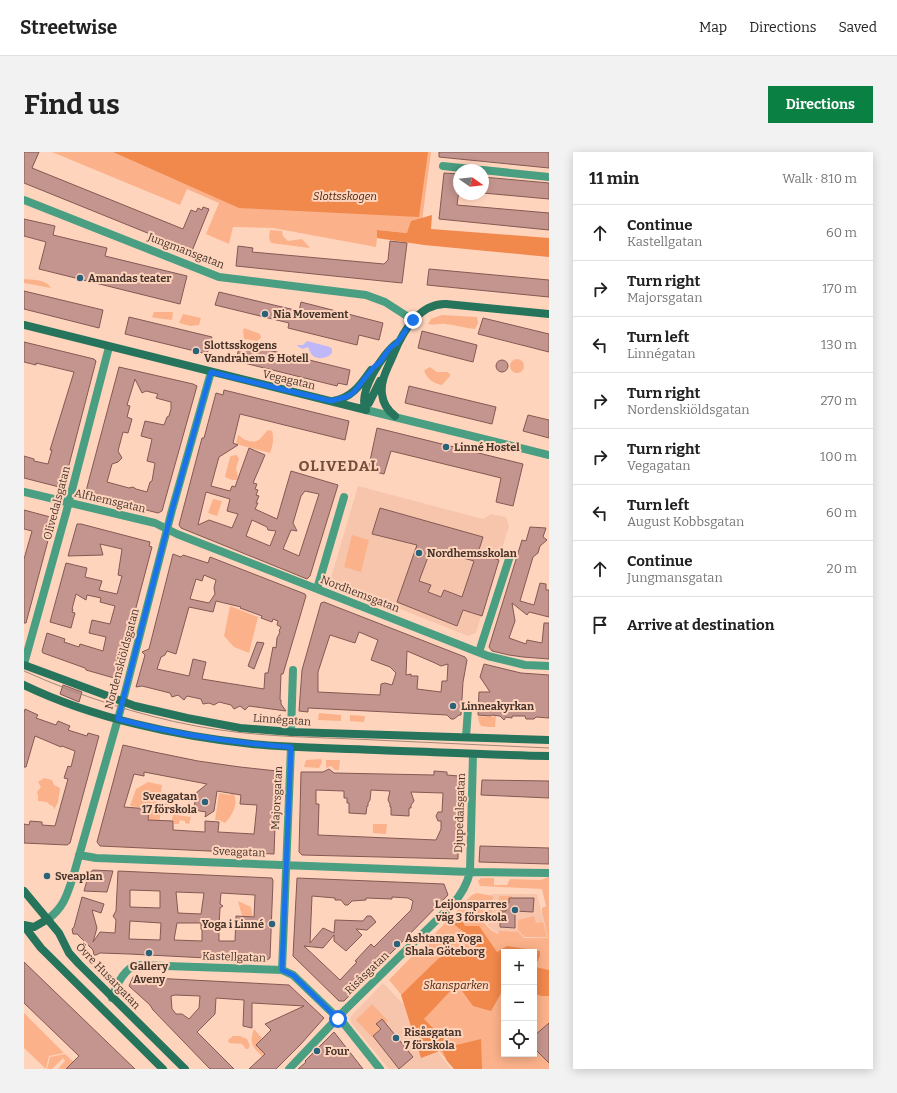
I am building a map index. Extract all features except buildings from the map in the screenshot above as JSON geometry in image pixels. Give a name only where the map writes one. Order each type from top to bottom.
[{"type":"street","points":[[442,166],[453,167]]},
{"type":"street","points":[[489,171],[549,177]]},
{"type":"street","name":"Jungmansgatan","points":[[24,200],[219,277],[366,295],[385,302],[413,320]]},
{"type":"street","points":[[364,408],[370,403],[382,380],[397,343],[413,320],[433,305],[440,303],[549,314]]},
{"type":"street","name":"Vegagatan","points":[[24,325],[549,455]]},
{"type":"street","points":[[364,408],[369,377],[374,367],[380,362],[390,348],[397,343]]},
{"type":"street","name":"Olivedalsgatan","points":[[24,664],[69,503],[109,347]]},
{"type":"street","name":"Nordenskiöldsgatan","points":[[24,925],[34,927],[58,911],[64,903],[123,702],[167,529],[211,372]]},
{"type":"street","points":[[331,401],[350,395],[369,377]]},
{"type":"street","points":[[382,380],[384,404],[395,416]]},
{"type":"street","name":"Alfhemsgatan","points":[[24,492],[155,524],[167,529]]},
{"type":"street","points":[[317,589],[344,497]]},
{"type":"street","name":"Nordhemsgatan","points":[[167,529],[488,656],[525,665],[549,666]]},
{"type":"street","points":[[479,652],[510,556]]},
{"type":"street","name":"Linnégatan","points":[[24,664],[123,702],[204,722],[240,728],[291,732],[549,740]]},
{"type":"street","points":[[291,732],[293,670]]},
{"type":"street","points":[[26,687],[118,719],[207,738],[291,747],[549,756]]},
{"type":"street","points":[[466,737],[468,709]]},
{"type":"street","name":"Majorsgatan","points":[[282,970],[291,747]]},
{"type":"street","name":"Djupedalsgatan","points":[[470,872],[473,754]]},
{"type":"street","name":"Sveagatan","points":[[79,855],[96,858],[470,872],[549,873]]},
{"type":"street","name":"Risåsgatan","points":[[289,1069],[346,1009],[455,902],[468,880],[470,872]]},
{"type":"street","name":"Övre Husargatan","points":[[24,891],[63,939],[69,953],[112,998],[185,1069]]},
{"type":"street","points":[[24,925],[47,953],[163,1069]]},
{"type":"street","name":"Kastellgatan","points":[[112,998],[115,989],[125,973],[131,967],[144,965],[282,970]]},
{"type":"street","points":[[282,970],[293,975],[345,1025],[380,1069]]},
{"type":"shaded area","points":[[307,341],[330,347],[332,349],[332,353],[326,357],[318,358],[313,356],[308,347],[303,349],[297,346],[303,345]]},
{"type":"shaded area","name":"Nordhemsskolan","points":[[358,486],[483,519],[491,514],[506,517],[509,526],[476,633],[468,636],[330,581]]},
{"type":"shaded area","name":"Leijonsparres väg 3 förskola","points":[[491,894],[537,894],[548,938],[502,936],[488,926]]},
{"type":"shaded area","name":"Risåsgatan 7 förskola","points":[[383,983],[417,1018],[438,1052],[451,1069],[389,1069],[352,1024],[350,1020],[351,1016]]},
{"type":"green space","name":"Slottsskogen","points":[[52,152],[431,152],[422,221],[408,233],[378,230],[376,247],[273,228],[233,227],[229,244],[206,234],[219,203],[187,189],[180,205]]},
{"type":"green space","name":"Slottsskogen","points":[[113,152],[428,152],[419,217],[239,208]]},
{"type":"green space","points":[[432,215],[431,229],[549,238],[549,257],[424,245],[377,238],[377,230],[407,233],[411,221]]},
{"type":"green space","points":[[270,230],[282,231],[283,236],[288,241],[302,239],[310,248],[271,243],[269,238]]},
{"type":"green space","points":[[24,279],[43,281],[51,288],[24,283]]},
{"type":"green space","points":[[154,312],[173,312],[172,320],[152,317]]},
{"type":"green space","points":[[183,314],[201,318],[199,325],[191,326],[179,323]]},
{"type":"green space","points":[[442,315],[477,317],[478,323],[475,329],[445,324],[428,324],[431,319]]},
{"type":"green space","points":[[244,328],[260,334],[261,338],[257,341],[244,339]]},
{"type":"green space","points":[[517,359],[522,361],[524,366],[522,371],[517,373],[512,371],[510,366],[512,361]]},
{"type":"green space","points":[[430,367],[437,372],[447,372],[450,376],[442,385],[431,381],[424,371]]},
{"type":"green space","points":[[268,430],[272,431],[273,436],[270,453],[236,444],[238,435],[245,440],[254,442],[259,440]]},
{"type":"green space","points":[[237,455],[239,459],[236,468],[238,477],[237,480],[232,480],[225,477],[230,457]]},
{"type":"green space","points":[[213,499],[222,501],[217,516],[208,513]]},
{"type":"green space","points":[[352,535],[369,540],[361,572],[344,567]]},
{"type":"green space","points":[[230,606],[258,617],[249,653],[234,647],[224,636]]},
{"type":"green space","points":[[319,713],[341,715],[341,721],[318,720]]},
{"type":"green space","points":[[350,715],[365,716],[364,722],[350,721]]},
{"type":"green space","points":[[478,716],[496,716],[495,727],[481,726]]},
{"type":"green space","points":[[321,759],[322,762],[319,768],[304,767],[306,760]]},
{"type":"green space","points":[[326,760],[340,760],[339,770],[335,770],[331,766],[326,768]]},
{"type":"green space","points":[[44,778],[52,780],[54,785],[60,788],[58,802],[54,810],[53,806],[47,802],[38,801],[37,792],[41,787],[38,782]]},
{"type":"green space","points":[[148,782],[162,785],[160,798],[161,803],[177,805],[176,815],[191,817],[189,824],[180,820],[179,824],[174,824],[174,821],[172,820],[173,814],[161,812],[159,823],[148,821],[149,809],[130,806],[136,789]]},
{"type":"green space","points":[[232,791],[235,803],[231,816],[225,823],[215,820],[219,793],[231,795]]},
{"type":"green space","points":[[373,824],[387,824],[386,834],[373,833]]},
{"type":"green space","name":"Skansparken","points":[[549,877],[549,1069],[454,1069],[440,1052],[419,1016],[389,980],[421,947],[423,949],[425,944],[472,895],[477,893],[493,896],[491,920],[486,914],[482,921],[491,930],[498,934],[499,931],[518,932],[524,938],[548,938],[542,912],[542,908],[546,906],[542,889],[480,886],[478,881],[481,878],[494,878],[494,885],[507,885],[510,879],[540,880]]},
{"type":"green space","points":[[499,896],[512,896],[512,898],[509,898],[506,911],[500,911],[500,922],[498,922]]},
{"type":"green space","points":[[238,901],[251,907],[253,919],[241,930],[242,916]]},
{"type":"green space","points":[[460,915],[465,926],[479,926],[497,952],[501,950],[501,993],[491,1011],[473,1006],[457,984],[424,1019],[447,1042],[450,1042],[448,1047],[481,1039],[482,1069],[454,1069],[447,1061],[442,1050],[421,1058],[401,995],[439,958],[471,946],[465,933],[451,922]]},
{"type":"green space","points":[[534,916],[536,923],[543,922],[547,937],[525,937],[518,930],[518,920]]},
{"type":"green space","points":[[507,946],[527,949],[502,949]]},
{"type":"green space","points":[[537,951],[540,951],[540,956],[537,963]]},
{"type":"green space","points":[[537,967],[549,970],[549,996],[537,995]]},
{"type":"green space","points":[[372,1004],[388,1021],[372,1037],[356,1020]]},
{"type":"green space","points":[[24,1013],[64,1053],[49,1056],[46,1069],[24,1048]]},
{"type":"green space","points":[[254,1029],[262,1038],[256,1045],[265,1054],[262,1056],[252,1044]]},
{"type":"green space","points":[[233,1036],[240,1036],[247,1039],[250,1046],[248,1049],[246,1049],[242,1044],[229,1043],[228,1040]]},
{"type":"green space","points":[[65,1054],[81,1069],[58,1069],[65,1061],[63,1058],[52,1069],[47,1069],[50,1057]]},
{"type":"tram line","points":[[24,671],[66,689],[109,704],[174,722],[235,732],[294,737],[549,748]]},
{"type":"place","name":"Amandas teater","points":[[80,278]]},
{"type":"place","name":"Nia Movement","points":[[265,314]]},
{"type":"place","name":"Slottsskogens Vandrahem & Hotell","points":[[196,351]]},
{"type":"place","name":"Linné Hostel","points":[[446,447]]},
{"type":"place","name":"Nordhemsskolan","points":[[419,553]]},
{"type":"place","name":"Linneakyrkan","points":[[453,706]]},
{"type":"place","name":"Sveagatan 17 förskola","points":[[205,802]]},
{"type":"place","name":"Sveaplan","points":[[47,876]]},
{"type":"place","name":"Leijonsparres väg 3 förskola","points":[[515,910]]},
{"type":"place","name":"Yoga i Linné","points":[[272,924]]},
{"type":"place","name":"Ashtanga Yoga Shala Göteborg","points":[[397,944]]},
{"type":"place","name":"Gallery Aveny","points":[[149,953]]},
{"type":"place","name":"Risåsgatan 7 förskola","points":[[396,1038]]},
{"type":"place","name":"Four","points":[[317,1051]]},
{"type":"district","name":"OLIVEDAL","points":[[339,466]]},
{"type":"route","points":[[338,1019],[293,975],[282,970],[291,747],[207,738],[118,719],[172,510],[211,372],[331,401],[338,400],[350,395],[360,386],[390,348],[397,343],[413,320]]}]
